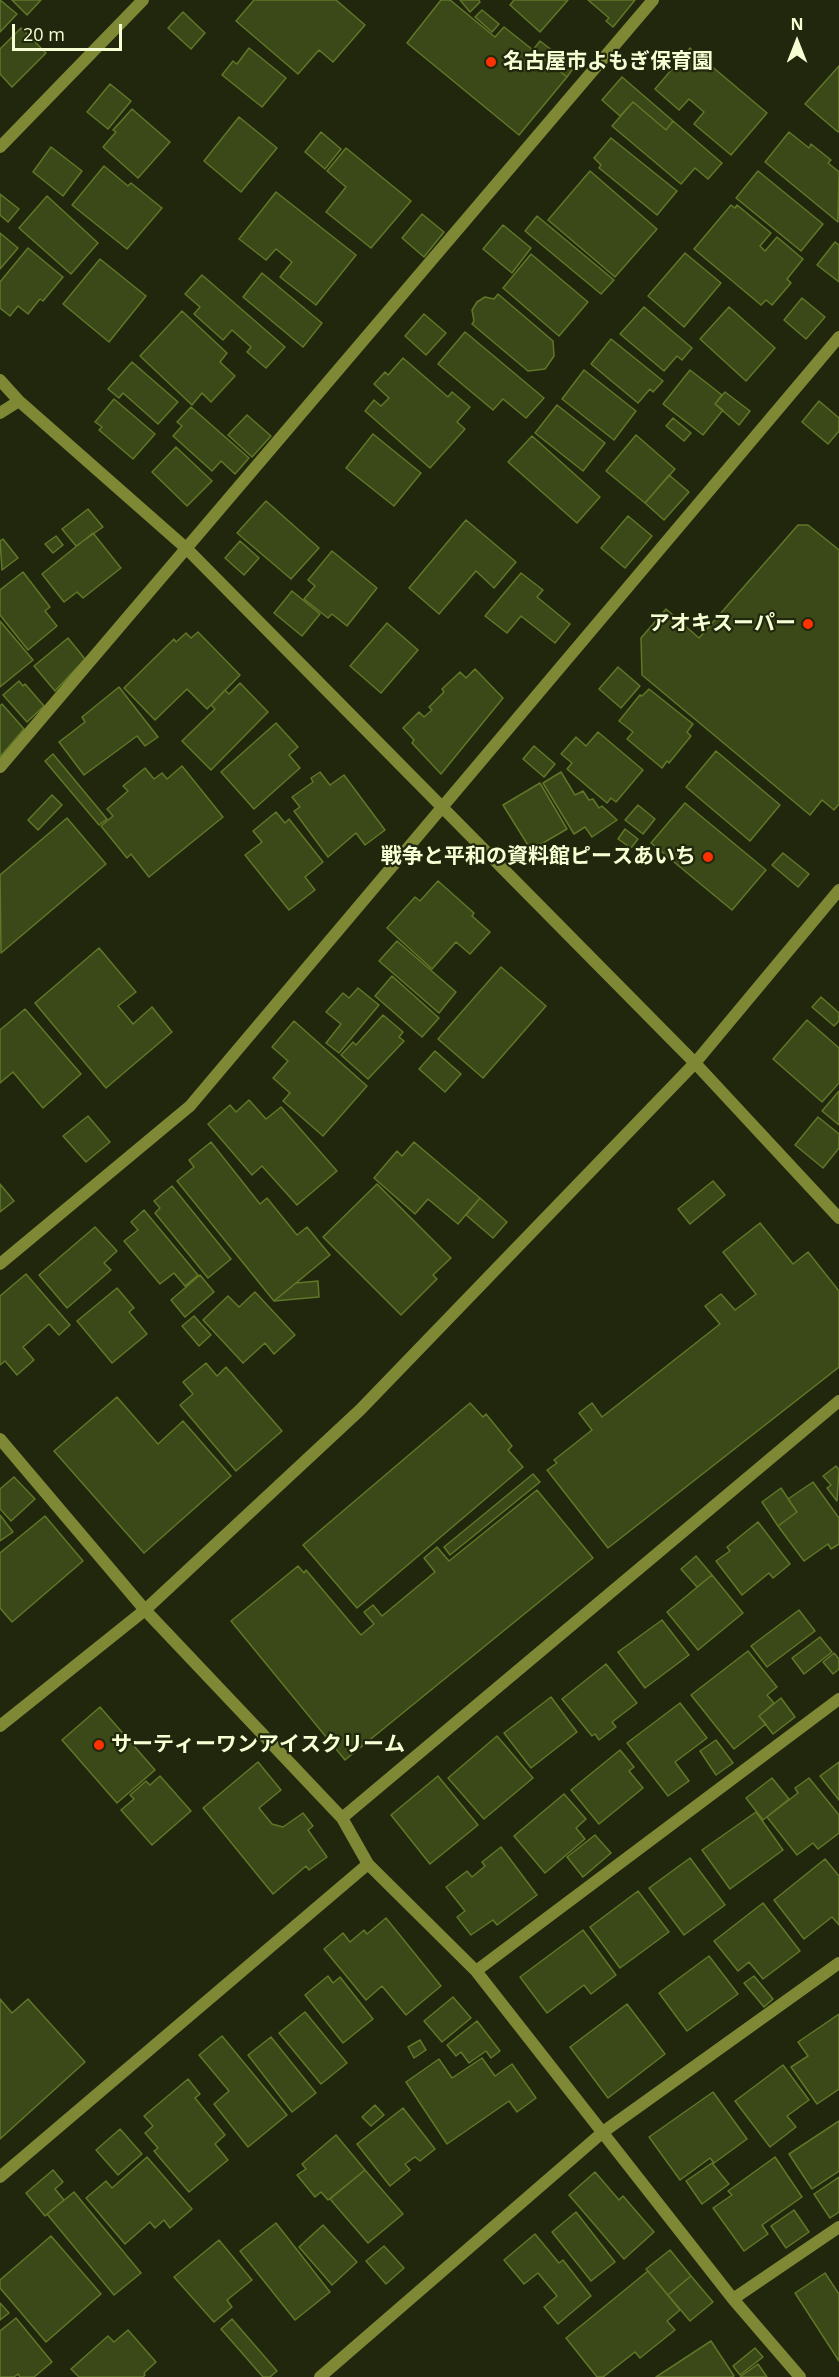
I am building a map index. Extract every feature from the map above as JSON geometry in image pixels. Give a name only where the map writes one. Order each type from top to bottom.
[{"type":"street","points":[[0,147],[143,0]]},
{"type":"street","points":[[0,767],[653,0]]},
{"type":"street","points":[[0,1264],[190,1106],[839,337]]},
{"type":"street","points":[[0,380],[19,401],[187,549],[695,1063],[839,1218]]},
{"type":"street","points":[[0,413],[19,401]]},
{"type":"street","points":[[0,1726],[145,1610],[360,1410],[695,1063],[839,890]]},
{"type":"street","points":[[342,1818],[839,1401]]},
{"type":"street","points":[[0,1439],[145,1610],[342,1818],[368,1864],[476,1971],[733,2299],[800,2377]]},
{"type":"street","points":[[476,1971],[839,1699]]},
{"type":"street","points":[[0,2177],[368,1864]]},
{"type":"street","points":[[320,2377],[603,2132],[839,1963]]},
{"type":"street","points":[[733,2299],[839,2227]]},
{"type":"building","points":[[0,0],[17,14],[0,32]]},
{"type":"building","points":[[12,0],[41,0],[27,15]]},
{"type":"building","points":[[254,0],[336,0],[365,25],[333,62],[319,50],[298,74],[236,21]]},
{"type":"building","points":[[441,0],[450,0],[495,37],[504,27],[567,77],[519,135],[407,43]]},
{"type":"building","points":[[460,0],[479,0],[480,2],[470,12]]},
{"type":"building","points":[[514,0],[568,0],[540,32],[510,5]]},
{"type":"building","points":[[588,0],[635,0],[613,27],[606,21],[609,18]]},
{"type":"building","points":[[482,10],[499,24],[492,32],[475,17]]},
{"type":"building","points":[[183,12],[205,33],[191,49],[168,28]]},
{"type":"building","points":[[21,28],[46,53],[12,87],[0,74],[0,49]]},
{"type":"building","points":[[540,41],[574,67],[567,77],[533,50]]},
{"type":"building","points":[[249,48],[286,78],[262,107],[222,75],[233,61],[237,64]]},
{"type":"building","points":[[690,48],[767,113],[731,155],[694,124],[704,112],[689,99],[679,110],[655,89]]},
{"type":"building","points":[[839,66],[839,131],[838,132],[805,104]]},
{"type":"building","points":[[622,77],[673,121],[666,130],[633,102],[620,116],[602,100]]},
{"type":"building","points":[[110,84],[131,101],[108,129],[87,112]]},
{"type":"building","points":[[633,102],[666,130],[673,121],[722,163],[708,179],[695,168],[681,184],[612,126]]},
{"type":"building","points":[[132,109],[170,142],[138,178],[103,147],[116,132],[113,130]]},
{"type":"building","points":[[239,117],[277,148],[241,192],[204,161]]},
{"type":"building","points":[[321,132],[341,149],[325,169],[305,152]]},
{"type":"building","points":[[789,132],[809,148],[811,144],[831,160],[828,163],[839,172],[838,222],[765,162]]},
{"type":"building","points":[[611,138],[677,191],[657,215],[599,168],[601,165],[594,158]]},
{"type":"building","points":[[51,147],[82,171],[63,196],[33,172]]},
{"type":"building","points":[[346,148],[411,201],[371,248],[326,212],[346,187],[327,171]]},
{"type":"building","points":[[104,166],[128,186],[131,183],[162,208],[127,249],[72,205]]},
{"type":"building","points":[[590,171],[657,229],[615,277],[548,220]]},
{"type":"building","points":[[758,171],[823,224],[801,251],[736,198]]},
{"type":"building","points":[[276,192],[356,255],[316,305],[280,277],[292,262],[276,249],[266,260],[239,239]]},
{"type":"building","points":[[0,194],[19,209],[8,222],[0,215]]},
{"type":"building","points":[[47,196],[98,243],[71,274],[19,228]]},
{"type":"building","points":[[731,205],[735,208],[737,205],[771,233],[760,246],[765,251],[777,237],[803,259],[787,279],[791,283],[772,305],[766,300],[761,305],[694,249]]},
{"type":"building","points":[[422,214],[444,232],[424,257],[402,238]]},
{"type":"building","points":[[537,216],[614,280],[601,294],[525,231]]},
{"type":"building","points":[[503,225],[531,248],[512,273],[483,249]]},
{"type":"building","points":[[0,233],[18,248],[0,269]]},
{"type":"building","points":[[835,242],[839,245],[839,282],[817,265]]},
{"type":"building","points":[[28,248],[63,277],[43,301],[40,299],[28,314],[18,306],[10,316],[0,308],[0,282]]},
{"type":"building","points":[[685,253],[721,283],[684,327],[648,296]]},
{"type":"building","points":[[531,254],[588,302],[559,336],[503,288]]},
{"type":"building","points":[[100,259],[146,296],[109,342],[63,304]]},
{"type":"building","points":[[262,273],[322,323],[303,347],[243,297]]},
{"type":"building","points":[[202,275],[285,347],[266,368],[247,352],[251,347],[232,330],[223,340],[194,314],[200,307],[185,294]]},
{"type":"building","points":[[498,294],[553,341],[554,356],[545,369],[528,371],[472,324],[474,321],[472,310],[477,302],[485,297],[494,299]]},
{"type":"building","points":[[802,298],[825,317],[806,339],[784,320]]},
{"type":"building","points":[[644,307],[692,348],[682,360],[677,356],[664,371],[620,334]]},
{"type":"building","points":[[729,307],[775,348],[746,381],[700,339]]},
{"type":"building","points":[[182,311],[227,353],[220,362],[235,376],[211,402],[202,393],[192,405],[140,356]]},
{"type":"building","points":[[424,314],[446,333],[426,355],[405,336]]},
{"type":"building","points":[[465,332],[544,398],[526,418],[503,399],[493,410],[438,364]]},
{"type":"building","points":[[611,339],[663,381],[653,392],[650,389],[638,403],[591,364]]},
{"type":"building","points":[[403,358],[448,397],[452,392],[470,407],[457,422],[465,429],[430,468],[365,411],[374,400],[381,406],[389,398],[374,384],[385,372],[388,375]]},
{"type":"building","points":[[132,362],[178,402],[158,424],[123,393],[119,398],[108,389]]},
{"type":"building","points":[[584,370],[636,411],[614,440],[562,399]]},
{"type":"building","points":[[690,370],[722,395],[715,404],[723,410],[703,435],[663,404]]},
{"type":"building","points":[[725,392],[750,411],[739,425],[715,404]]},
{"type":"building","points":[[114,399],[155,434],[133,459],[99,430],[102,427],[95,422]]},
{"type":"building","points":[[819,401],[839,418],[839,431],[828,444],[802,422]]},
{"type":"building","points":[[557,405],[605,443],[583,471],[535,433]]},
{"type":"building","points":[[191,407],[249,458],[235,474],[221,461],[212,471],[173,436],[182,426],[177,422]]},
{"type":"building","points":[[247,415],[271,436],[252,457],[228,435]]},
{"type":"building","points":[[673,418],[691,433],[684,441],[666,426]]},
{"type":"building","points":[[373,434],[421,473],[394,506],[346,468]]},
{"type":"building","points":[[636,435],[675,469],[645,503],[606,471]]},
{"type":"building","points":[[532,436],[600,497],[577,523],[508,462]]},
{"type":"building","points":[[176,447],[212,481],[187,506],[152,472]]},
{"type":"building","points":[[669,475],[689,492],[664,520],[645,503]]},
{"type":"building","points":[[266,501],[319,548],[291,579],[237,533]]},
{"type":"building","points":[[88,509],[103,527],[76,546],[62,529]]},
{"type":"building","points":[[628,516],[652,536],[625,568],[601,548]]},
{"type":"building","points":[[466,520],[516,562],[494,588],[476,571],[439,614],[409,588]]},
{"type":"building","points":[[798,525],[808,525],[839,550],[839,804],[834,810],[822,800],[810,815],[642,675],[641,638],[666,609],[699,638]]},
{"type":"building","points":[[93,533],[121,568],[83,598],[77,592],[64,602],[42,574]]},
{"type":"building","points":[[56,536],[63,545],[53,553],[45,544]]},
{"type":"building","points":[[3,539],[18,558],[2,570],[0,541]]},
{"type":"building","points":[[240,541],[259,558],[244,575],[225,558]]},
{"type":"building","points":[[332,551],[377,588],[347,626],[332,614],[328,618],[304,599],[315,586],[308,580]]},
{"type":"building","points":[[23,572],[50,607],[45,611],[57,626],[28,650],[0,615],[0,590]]},
{"type":"building","points":[[521,573],[543,590],[537,597],[570,624],[555,643],[521,616],[507,633],[485,616]]},
{"type":"building","points":[[292,591],[320,614],[302,636],[274,613]]},
{"type":"building","points":[[0,621],[33,660],[0,687]]},
{"type":"building","points":[[387,623],[418,650],[381,693],[350,666]]},
{"type":"building","points":[[198,632],[240,675],[207,709],[187,689],[155,720],[124,688],[174,639],[176,642],[186,633],[191,638]]},
{"type":"building","points":[[68,638],[85,659],[55,691],[34,666]]},
{"type":"building","points":[[618,667],[640,686],[621,708],[599,689]]},
{"type":"building","points":[[475,669],[503,698],[441,774],[412,743],[414,740],[403,728],[419,712],[424,717],[432,710],[429,707],[444,692],[442,689],[460,672],[466,678]]},
{"type":"building","points":[[19,681],[23,686],[25,684],[44,706],[27,722],[3,695]]},
{"type":"building","points":[[240,683],[268,712],[211,770],[182,741],[215,709],[211,705],[225,690],[229,694]]},
{"type":"building","points":[[119,687],[158,737],[145,746],[137,736],[84,775],[59,742],[85,722],[82,717]]},
{"type":"building","points":[[649,689],[693,724],[687,732],[691,736],[669,763],[667,761],[662,768],[627,739],[633,732],[619,721],[640,695],[642,696]]},
{"type":"building","points":[[2,704],[24,729],[0,757],[0,706]]},
{"type":"building","points":[[276,723],[298,747],[289,755],[300,768],[254,809],[221,772]]},
{"type":"building","points":[[598,732],[643,770],[616,802],[611,798],[607,803],[567,769],[572,763],[561,754],[576,737],[586,746]]},
{"type":"building","points":[[534,746],[555,764],[544,777],[523,759]]},
{"type":"building","points":[[716,751],[780,805],[750,841],[686,787]]},
{"type":"building","points":[[53,754],[107,819],[99,825],[45,761]]},
{"type":"building","points":[[182,766],[223,817],[149,877],[131,854],[127,858],[101,826],[113,816],[107,809],[128,791],[123,786],[145,768],[154,779],[162,773],[167,779]]},
{"type":"building","points":[[320,772],[330,785],[344,775],[385,830],[365,845],[356,833],[328,857],[294,811],[300,807],[292,797],[313,782],[311,778]]},
{"type":"building","points":[[561,772],[575,795],[583,791],[589,800],[593,799],[599,808],[602,806],[617,820],[592,837],[585,827],[574,834],[543,783]]},
{"type":"building","points":[[540,783],[567,829],[531,850],[503,805]]},
{"type":"building","points":[[52,795],[62,805],[38,830],[28,820]]},
{"type":"building","name":"戦争と平和の資料館ピースあいち","points":[[685,803],[766,870],[732,910],[651,843]]},
{"type":"building","points":[[638,805],[655,819],[643,834],[625,820]]},
{"type":"building","points":[[276,812],[285,823],[289,819],[323,862],[305,877],[315,890],[289,910],[245,855],[262,842],[253,831]]},
{"type":"building","points":[[67,818],[106,864],[1,953],[0,875]]},
{"type":"building","points":[[625,829],[638,839],[631,848],[618,839]]},
{"type":"building","points":[[783,853],[809,874],[798,887],[772,865]]},
{"type":"building","points":[[438,881],[474,913],[472,916],[490,932],[470,954],[456,942],[432,969],[387,928],[415,897],[420,901]]},
{"type":"building","points":[[397,941],[456,992],[439,1013],[379,961]]},
{"type":"building","points":[[99,948],[136,992],[118,1006],[133,1024],[152,1007],[172,1032],[106,1088],[35,1003]]},
{"type":"building","points":[[501,967],[546,1006],[483,1078],[438,1039]]},
{"type":"building","points":[[392,976],[439,1018],[422,1037],[375,996]]},
{"type":"building","points":[[358,988],[379,1005],[339,1053],[326,1043],[341,1024],[326,1012],[343,993],[349,998]]},
{"type":"building","points":[[821,997],[839,1013],[839,1021],[834,1026],[812,1007]]},
{"type":"building","points":[[25,1009],[81,1074],[43,1108],[13,1072],[0,1083],[0,1030]]},
{"type":"building","points":[[383,1015],[403,1032],[399,1037],[404,1041],[368,1079],[341,1055],[353,1042],[356,1045]]},
{"type":"building","points":[[807,1020],[839,1048],[839,1083],[822,1102],[773,1059]]},
{"type":"building","points":[[294,1021],[367,1086],[323,1136],[283,1101],[290,1093],[273,1078],[288,1061],[272,1047]]},
{"type":"building","points":[[435,1051],[461,1074],[445,1092],[419,1069]]},
{"type":"building","points":[[839,1091],[839,1125],[822,1111]]},
{"type":"building","points":[[249,1100],[266,1119],[281,1107],[337,1171],[297,1205],[262,1166],[252,1175],[208,1124],[230,1105],[236,1112]]},
{"type":"building","points":[[88,1116],[110,1142],[86,1162],[63,1136]]},
{"type":"building","points":[[818,1117],[839,1134],[839,1148],[823,1168],[795,1145]]},
{"type":"building","points":[[211,1142],[260,1204],[267,1198],[297,1235],[307,1227],[330,1255],[274,1301],[177,1181],[194,1167],[189,1160]]},
{"type":"building","points":[[414,1142],[480,1198],[458,1224],[428,1199],[415,1214],[374,1178],[397,1151],[402,1156]]},
{"type":"building","points":[[713,1181],[725,1195],[690,1224],[678,1209]]},
{"type":"building","points":[[0,1184],[14,1201],[0,1212]]},
{"type":"building","points":[[377,1184],[451,1258],[433,1275],[437,1279],[401,1315],[323,1237]]},
{"type":"building","points":[[172,1186],[231,1259],[208,1278],[155,1213],[160,1208],[154,1201]]},
{"type":"building","points":[[480,1198],[507,1222],[493,1238],[466,1215]]},
{"type":"building","points":[[144,1210],[198,1275],[185,1286],[174,1273],[160,1284],[124,1241],[138,1230],[131,1222]]},
{"type":"building","points":[[760,1223],[793,1264],[808,1252],[839,1291],[839,1367],[608,1548],[547,1470],[557,1463],[554,1460],[592,1430],[579,1413],[592,1403],[602,1417],[720,1324],[705,1306],[721,1294],[735,1310],[756,1294],[723,1252]]},
{"type":"building","points":[[95,1227],[117,1251],[104,1263],[111,1270],[67,1308],[39,1275]]},
{"type":"building","points":[[26,1274],[70,1325],[59,1335],[49,1324],[23,1347],[34,1360],[17,1375],[5,1361],[0,1365],[0,1296]]},
{"type":"building","points":[[200,1275],[214,1292],[185,1317],[171,1300]]},
{"type":"building","points":[[318,1281],[319,1297],[274,1301],[296,1283]]},
{"type":"building","points":[[117,1288],[134,1308],[129,1312],[147,1334],[112,1363],[77,1321]]},
{"type":"building","points":[[255,1292],[295,1335],[274,1354],[265,1343],[243,1363],[203,1320],[228,1296],[239,1307]]},
{"type":"building","points":[[194,1316],[211,1335],[199,1346],[182,1326]]},
{"type":"building","points":[[206,1363],[217,1376],[226,1367],[282,1431],[236,1471],[180,1405],[193,1394],[183,1382]]},
{"type":"building","points":[[117,1397],[158,1444],[183,1421],[231,1476],[144,1553],[54,1451]]},
{"type":"building","points":[[470,1403],[483,1417],[486,1414],[512,1446],[508,1450],[523,1467],[357,1608],[303,1545]]},
{"type":"building","points":[[836,1466],[839,1470],[837,1501],[827,1488],[831,1485],[823,1476]]},
{"type":"building","points":[[533,1474],[540,1482],[450,1555],[444,1547]]},
{"type":"building","points":[[14,1477],[35,1499],[11,1521],[0,1509],[0,1489]]},
{"type":"building","points":[[813,1482],[839,1518],[839,1544],[831,1549],[828,1544],[804,1561],[778,1526],[797,1512],[788,1499]]},
{"type":"building","points":[[781,1488],[797,1512],[778,1526],[762,1502]]},
{"type":"building","points":[[537,1490],[593,1558],[345,1760],[231,1621],[298,1566],[304,1573],[306,1570],[361,1635],[374,1624],[364,1612],[373,1605],[382,1616],[435,1572],[424,1558],[437,1547],[449,1561]]},
{"type":"building","points":[[0,1515],[13,1532],[0,1541]]},
{"type":"building","points":[[45,1516],[83,1561],[12,1622],[0,1608],[0,1553]]},
{"type":"building","points":[[758,1522],[790,1564],[773,1578],[769,1573],[742,1595],[716,1561],[730,1551],[727,1547]]},
{"type":"building","points":[[696,1556],[712,1575],[697,1587],[681,1569]]},
{"type":"building","points":[[712,1575],[743,1613],[698,1650],[667,1612]]},
{"type":"building","points":[[799,1610],[815,1631],[767,1667],[751,1646]]},
{"type":"building","points":[[662,1620],[689,1655],[645,1688],[618,1652]]},
{"type":"building","points":[[820,1637],[832,1652],[804,1674],[792,1658]]},
{"type":"building","points":[[748,1651],[777,1687],[767,1695],[774,1703],[759,1716],[766,1724],[734,1749],[691,1695]]},
{"type":"building","points":[[834,1653],[839,1659],[839,1669],[833,1674],[823,1662]]},
{"type":"building","points":[[606,1664],[637,1703],[612,1722],[616,1727],[599,1740],[595,1734],[592,1736],[562,1699]]},
{"type":"building","points":[[551,1697],[577,1732],[531,1768],[504,1733]]},
{"type":"building","points":[[781,1698],[795,1717],[773,1734],[759,1716]]},
{"type":"building","points":[[680,1703],[707,1738],[675,1762],[689,1781],[668,1796],[627,1743]]},
{"type":"building","points":[[100,1707],[155,1770],[117,1803],[62,1740]]},
{"type":"building","points":[[497,1736],[533,1778],[484,1819],[448,1778]]},
{"type":"building","points":[[716,1740],[733,1763],[716,1775],[700,1751]]},
{"type":"building","points":[[620,1750],[634,1767],[629,1771],[643,1788],[599,1824],[571,1790]]},
{"type":"building","points":[[258,1762],[281,1790],[259,1808],[272,1824],[283,1827],[303,1813],[313,1826],[308,1830],[327,1857],[309,1870],[306,1866],[273,1894],[203,1808]]},
{"type":"building","points":[[839,1762],[839,1800],[820,1776]]},
{"type":"building","points":[[160,1776],[191,1811],[152,1845],[121,1810],[134,1799],[130,1795],[146,1781],[150,1785]]},
{"type":"building","points":[[438,1776],[478,1825],[430,1864],[391,1815]]},
{"type":"building","points":[[772,1778],[789,1799],[763,1820],[746,1798]]},
{"type":"building","points":[[809,1778],[839,1815],[839,1833],[818,1849],[813,1843],[797,1855],[767,1817],[798,1793],[795,1788]]},
{"type":"building","points":[[564,1794],[586,1819],[576,1828],[585,1839],[545,1873],[514,1836]]},
{"type":"building","points":[[756,1812],[783,1850],[730,1889],[702,1850]]},
{"type":"building","points":[[595,1835],[611,1853],[583,1877],[567,1857]]},
{"type":"building","points":[[501,1847],[537,1895],[497,1925],[493,1920],[471,1935],[457,1917],[465,1911],[446,1887],[467,1871],[472,1877],[485,1866],[482,1862]]},
{"type":"building","points":[[690,1858],[725,1905],[684,1935],[649,1888]]},
{"type":"building","points":[[825,1859],[839,1876],[839,1925],[832,1917],[804,1939],[774,1900]]},
{"type":"building","points":[[638,1891],[669,1932],[620,1968],[590,1927]]},
{"type":"building","points":[[763,1903],[800,1951],[763,1979],[749,1962],[738,1971],[714,1941]]},
{"type":"building","points":[[386,1918],[441,1986],[406,2015],[382,1986],[366,2000],[324,1949],[343,1933],[350,1942],[364,1930],[367,1934]]},
{"type":"building","points":[[583,1930],[616,1975],[591,1994],[584,1985],[547,2013],[520,1977]]},
{"type":"building","points":[[709,1956],[738,1994],[687,2031],[659,1993]]},
{"type":"building","points":[[328,1976],[333,1983],[340,1977],[373,2019],[343,2043],[305,1995]]},
{"type":"building","points":[[754,1976],[773,1999],[764,2007],[744,1983]]},
{"type":"building","points":[[453,1997],[471,2018],[442,2042],[424,2021]]},
{"type":"building","points":[[0,1999],[12,2013],[28,1999],[85,2062],[0,2139]]},
{"type":"building","points":[[627,2004],[665,2054],[608,2098],[570,2047]]},
{"type":"building","points":[[305,2012],[347,2063],[321,2084],[279,2033]]},
{"type":"building","points":[[839,2014],[839,2089],[817,2104],[791,2067],[808,2056],[798,2042]]},
{"type":"building","points":[[477,2021],[500,2051],[491,2058],[486,2051],[469,2063],[461,2052],[456,2056],[447,2045]]},
{"type":"building","points":[[222,2036],[287,2115],[248,2147],[214,2104],[229,2091],[199,2055]]},
{"type":"building","points":[[271,2037],[316,2093],[292,2112],[248,2055]]},
{"type":"building","points":[[420,2040],[426,2050],[414,2058],[408,2047]]},
{"type":"building","points":[[482,2058],[495,2076],[512,2064],[536,2098],[517,2112],[509,2101],[447,2144],[406,2082],[439,2059],[452,2078]]},
{"type":"building","points":[[783,2065],[809,2100],[787,2116],[796,2127],[770,2147],[735,2101]]},
{"type":"building","points":[[188,2079],[200,2094],[195,2098],[225,2135],[215,2144],[228,2160],[189,2192],[154,2151],[158,2148],[145,2133],[153,2126],[144,2116]]},
{"type":"building","points":[[713,2092],[747,2139],[714,2163],[710,2158],[680,2180],[649,2137]]},
{"type":"building","points":[[375,2105],[384,2115],[371,2126],[362,2117]]},
{"type":"building","points":[[403,2108],[435,2149],[420,2161],[415,2157],[405,2164],[410,2170],[390,2186],[357,2144]]},
{"type":"building","points":[[839,2121],[839,2171],[812,2189],[789,2154]]},
{"type":"building","points":[[120,2129],[142,2154],[118,2175],[96,2150]]},
{"type":"building","points":[[336,2135],[365,2170],[328,2200],[321,2192],[315,2197],[297,2175],[306,2169],[302,2164]]},
{"type":"building","points":[[147,2157],[192,2209],[170,2228],[164,2220],[155,2228],[150,2222],[125,2244],[86,2198],[106,2181],[112,2188]]},
{"type":"building","points":[[775,2157],[802,2197],[762,2225],[768,2234],[744,2251],[713,2208],[732,2195],[728,2191]]},
{"type":"building","points":[[712,2163],[729,2184],[702,2204],[686,2181]]},
{"type":"building","points":[[53,2170],[63,2182],[55,2189],[64,2200],[45,2216],[26,2193]]},
{"type":"building","points":[[365,2170],[403,2214],[368,2243],[330,2199]]},
{"type":"building","points":[[595,2172],[619,2200],[623,2196],[654,2232],[624,2259],[569,2195]]},
{"type":"building","points":[[839,2177],[839,2212],[830,2218],[814,2194]]},
{"type":"building","points":[[74,2192],[141,2273],[114,2295],[47,2214]]},
{"type":"building","points":[[794,2210],[809,2232],[786,2248],[771,2226]]},
{"type":"building","points":[[576,2212],[615,2262],[591,2281],[552,2232]]},
{"type":"building","points":[[276,2223],[330,2292],[295,2320],[240,2251]]},
{"type":"building","points":[[323,2225],[357,2262],[332,2285],[299,2247]]},
{"type":"building","points":[[535,2234],[559,2263],[563,2260],[591,2296],[558,2324],[544,2307],[557,2296],[538,2273],[524,2284],[504,2260]]},
{"type":"building","points":[[51,2236],[101,2294],[46,2342],[0,2288],[0,2280]]},
{"type":"building","points":[[219,2240],[252,2280],[227,2300],[232,2307],[214,2322],[174,2277]]},
{"type":"building","points":[[384,2246],[404,2268],[386,2284],[366,2261]]},
{"type":"building","points":[[670,2250],[691,2276],[668,2295],[646,2269]]},
{"type":"building","points":[[648,2271],[680,2310],[667,2321],[675,2330],[640,2358],[635,2352],[603,2377],[597,2377],[566,2338]]},
{"type":"building","points":[[825,2273],[839,2294],[839,2361],[795,2293]]},
{"type":"building","points":[[691,2276],[713,2302],[690,2321],[668,2295]]},
{"type":"building","points":[[0,2303],[9,2313],[0,2320]]},
{"type":"building","points":[[16,2318],[52,2362],[34,2377],[20,2377],[18,2374],[14,2377],[0,2377],[0,2331]]},
{"type":"building","points":[[232,2319],[277,2371],[270,2377],[263,2377],[221,2329]]},
{"type":"building","points":[[128,2330],[156,2362],[144,2373],[143,2377],[79,2377],[71,2369],[108,2336],[114,2342]]},
{"type":"building","points":[[711,2341],[734,2376],[656,2377]]},
{"type":"building","points":[[755,2348],[763,2357],[740,2375],[733,2366]]},
{"type":"building","points":[[758,2364],[767,2377],[740,2377],[744,2374]]},
{"type":"place","name":"名古屋市よもぎ保育園","points":[[491,62]]},
{"type":"place","name":"アオキスーパー","points":[[808,624]]},
{"type":"place","name":"戦争と平和の資料館ピースあいち","points":[[708,857]]},
{"type":"place","name":"サーティーワンアイスクリーム","points":[[99,1745]]}]
